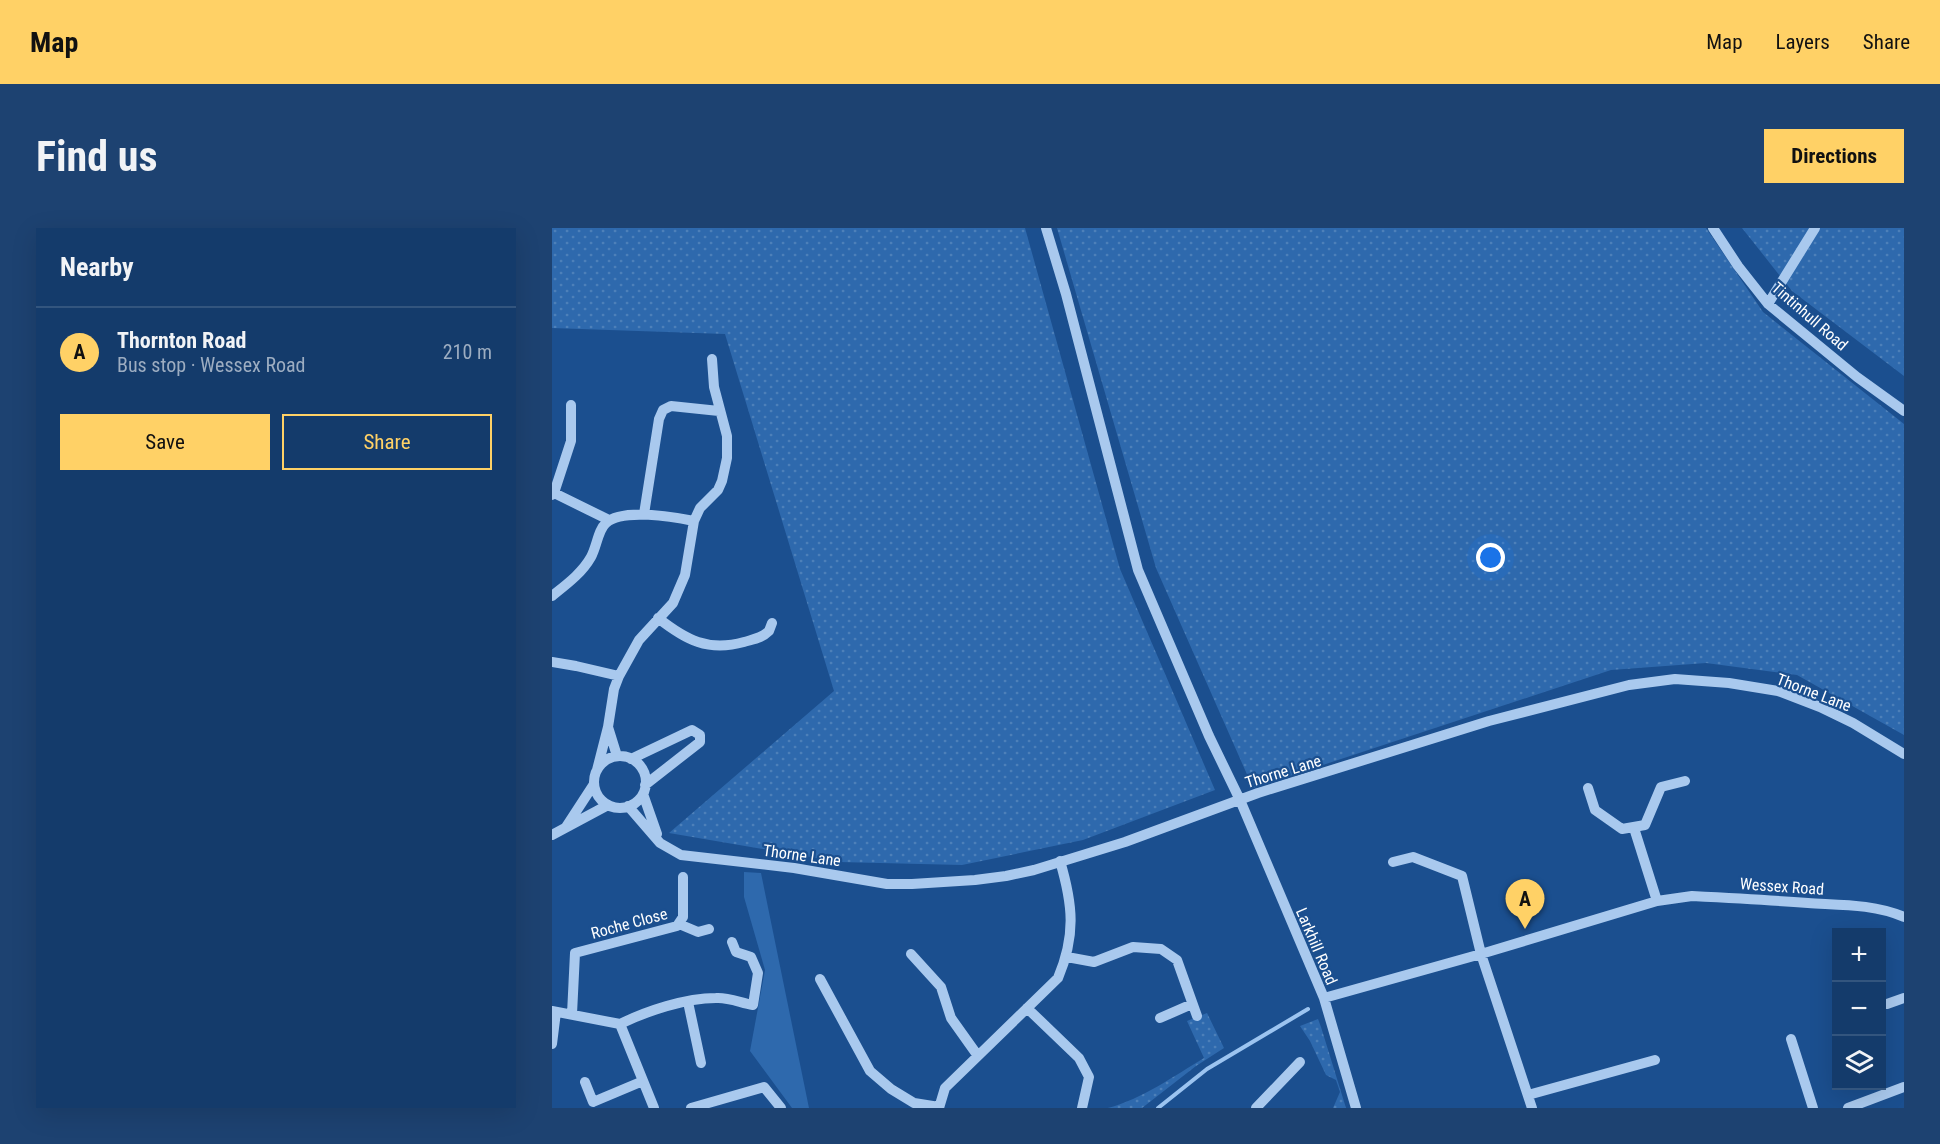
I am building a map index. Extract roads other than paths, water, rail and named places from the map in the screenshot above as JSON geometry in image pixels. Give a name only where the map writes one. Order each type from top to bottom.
[{"type":"street","name":"Larkhill Road","points":[[1046,228],[1066,294],[1138,570],[1209,736],[1240,800],[1324,998],[1356,1108]]},
{"type":"street","name":"Tintinhull Road","points":[[1713,228],[1738,266],[1768,304],[1840,363],[1904,411]]},
{"type":"street","points":[[1768,304],[1815,228]]},
{"type":"street","points":[[564,830],[594,784],[619,676],[639,640],[673,603],[684,575],[694,521],[700,508],[718,490],[722,481],[728,447],[714,387],[712,359]]},
{"type":"street","points":[[572,405],[571,441],[553,494],[609,520],[644,514],[694,521]]},
{"type":"street","points":[[644,514],[658,419],[661,413],[671,406],[719,411]]},
{"type":"street","points":[[552,596],[581,572],[592,556],[602,529],[609,520]]},
{"type":"street","points":[[658,618],[681,635],[697,643],[709,645],[740,643],[758,638],[769,631],[772,623]]},
{"type":"street","points":[[552,662],[619,676]]},
{"type":"street","name":"Thorne Lane","points":[[628,806],[660,843],[681,855],[794,868],[887,884],[947,882],[1006,876],[1060,861],[1134,838],[1240,800],[1500,718],[1629,685],[1675,680],[1729,683],[1778,691],[1853,723],[1904,754]]},
{"type":"street","points":[[608,727],[617,756]]},
{"type":"street","points":[[594,784],[601,800],[608,805],[615,808],[634,804],[644,790],[700,742],[700,735],[692,730],[631,759]]},
{"type":"street","points":[[597,770],[609,759],[617,756],[631,759],[642,768],[645,777],[647,811],[660,843]]},
{"type":"street","points":[[1588,788],[1595,810],[1622,829],[1645,825],[1661,787],[1685,781]]},
{"type":"street","points":[[552,835],[608,805]]},
{"type":"street","points":[[1634,828],[1657,902]]},
{"type":"street","points":[[1393,862],[1413,857],[1462,876],[1481,954],[1532,1108]]},
{"type":"street","points":[[820,979],[870,1071],[891,1089],[914,1103],[939,1107],[945,1088],[1058,978],[1067,957],[1072,928],[1068,886],[1060,861]]},
{"type":"street","name":"Roche Close","points":[[572,1014],[575,953],[677,926],[683,917],[683,877]]},
{"type":"street","name":"Wessex Road","points":[[1324,998],[1657,902],[1692,896],[1872,907],[1891,911],[1904,917]]},
{"type":"street","name":"Roche Close","points":[[679,924],[698,932],[709,929]]},
{"type":"street","points":[[552,1044],[554,1011],[620,1024],[640,1014],[717,997],[753,1005],[758,973],[751,957],[736,952],[732,942]]},
{"type":"street","points":[[1067,957],[1094,962],[1133,947],[1161,949],[1177,960],[1197,1016]]},
{"type":"street","points":[[911,954],[941,987],[951,1018],[978,1056]]},
{"type":"street","points":[[1887,1004],[1904,998]]},
{"type":"street","points":[[688,1002],[701,1063]]},
{"type":"street","points":[[1160,1018],[1192,1004]]},
{"type":"street","points":[[1027,1008],[1079,1058],[1089,1077],[1082,1108]]},
{"type":"street","points":[[620,1024],[654,1108]]},
{"type":"street","points":[[1791,1038],[1813,1108]]},
{"type":"street","points":[[1528,1095],[1655,1060]]},
{"type":"street","points":[[1256,1108],[1300,1062]]},
{"type":"street","points":[[585,1082],[593,1102],[643,1081]]},
{"type":"street","points":[[691,1108],[764,1087],[781,1108]]},
{"type":"street","points":[[1848,1108],[1904,1087]]},
{"type":"waterway","points":[[1158,1108],[1207,1069],[1308,1009]]},
{"type":"place","name":"Thornton Road","points":[[1525,929]]}]
